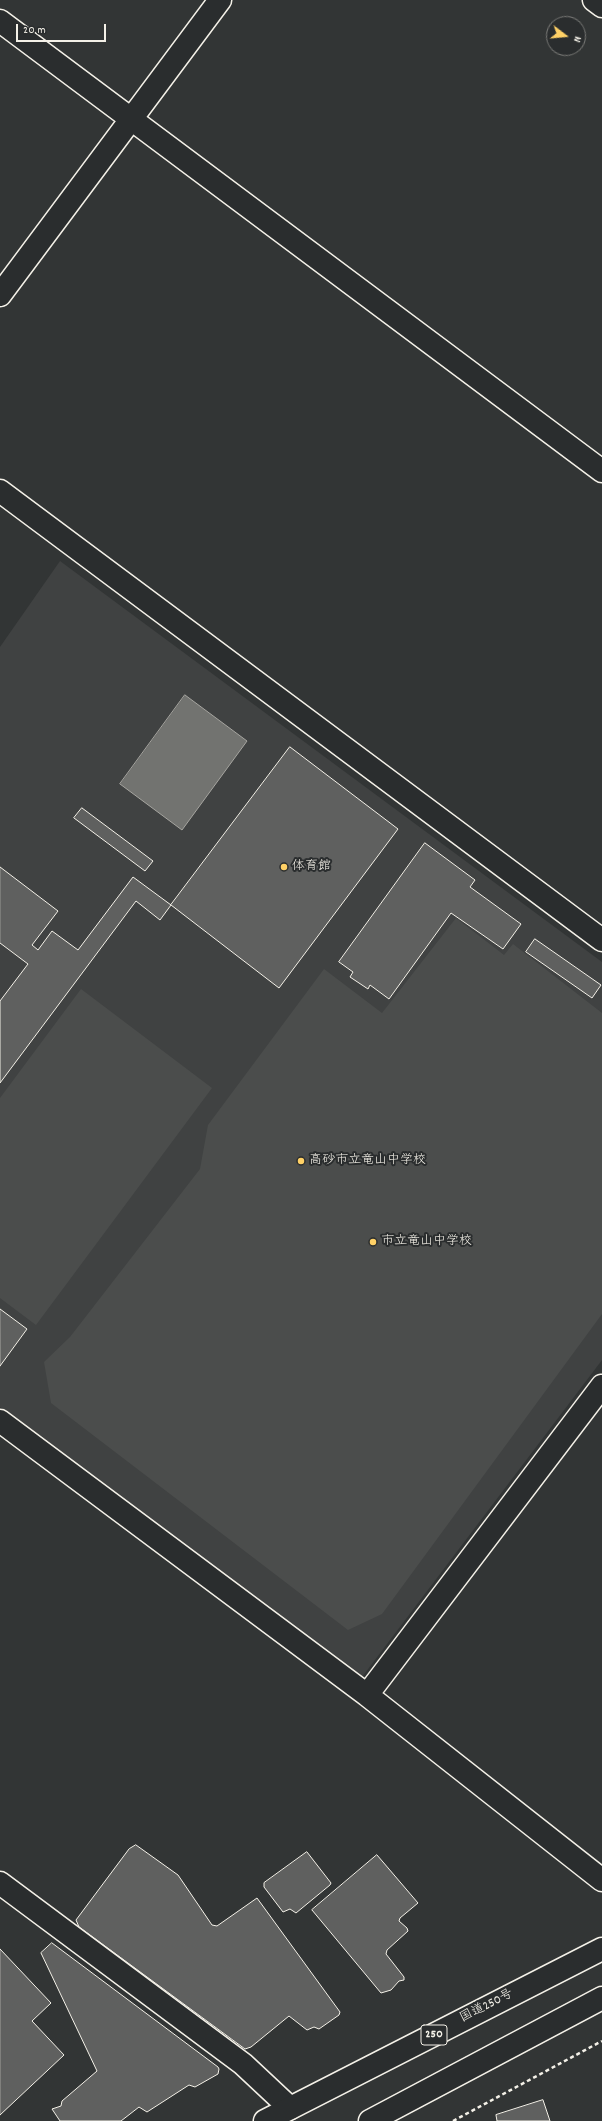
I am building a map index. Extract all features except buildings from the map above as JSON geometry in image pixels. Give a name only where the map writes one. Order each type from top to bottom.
[{"type":"main road","points":[[0,295],[220,0]]},
{"type":"main road","points":[[594,0],[602,6]]},
{"type":"main road","points":[[0,21],[602,471]]},
{"type":"main road","points":[[0,491],[602,940]]},
{"type":"main road","points":[[367,1695],[600,1393]]},
{"type":"main road","points":[[0,1421],[367,1695],[602,1880]]},
{"type":"main road","points":[[0,1883],[243,2064],[290,2108]]},
{"type":"main road","name":"国道250号","points":[[265,2121],[602,1948]]},
{"type":"main road","points":[[370,2121],[602,1998]]},
{"type":"path","points":[[453,2121],[602,2041]]},
{"type":"shaded area","name":"高砂市立竜山中学校","points":[[60,561],[602,962],[602,1360],[362,1677],[0,1407],[0,647]]},
{"type":"shaded area","points":[[185,695],[247,741],[182,830],[120,784]]},
{"type":"shaded area","name":"市立竜山中学校","points":[[456,918],[504,955],[513,944],[602,1013],[602,1314],[382,1614],[348,1630],[51,1403],[44,1362],[70,1337],[200,1169],[208,1125],[324,969],[382,1013]]},
{"type":"shaded area","points":[[81,989],[212,1088],[36,1325],[0,1298],[0,1098]]},
{"type":"place","name":"体育館","points":[[284,867]]},
{"type":"place","name":"高砂市立竜山中学校","points":[[301,1161]]},
{"type":"place","name":"市立竜山中学校","points":[[373,1242]]}]
